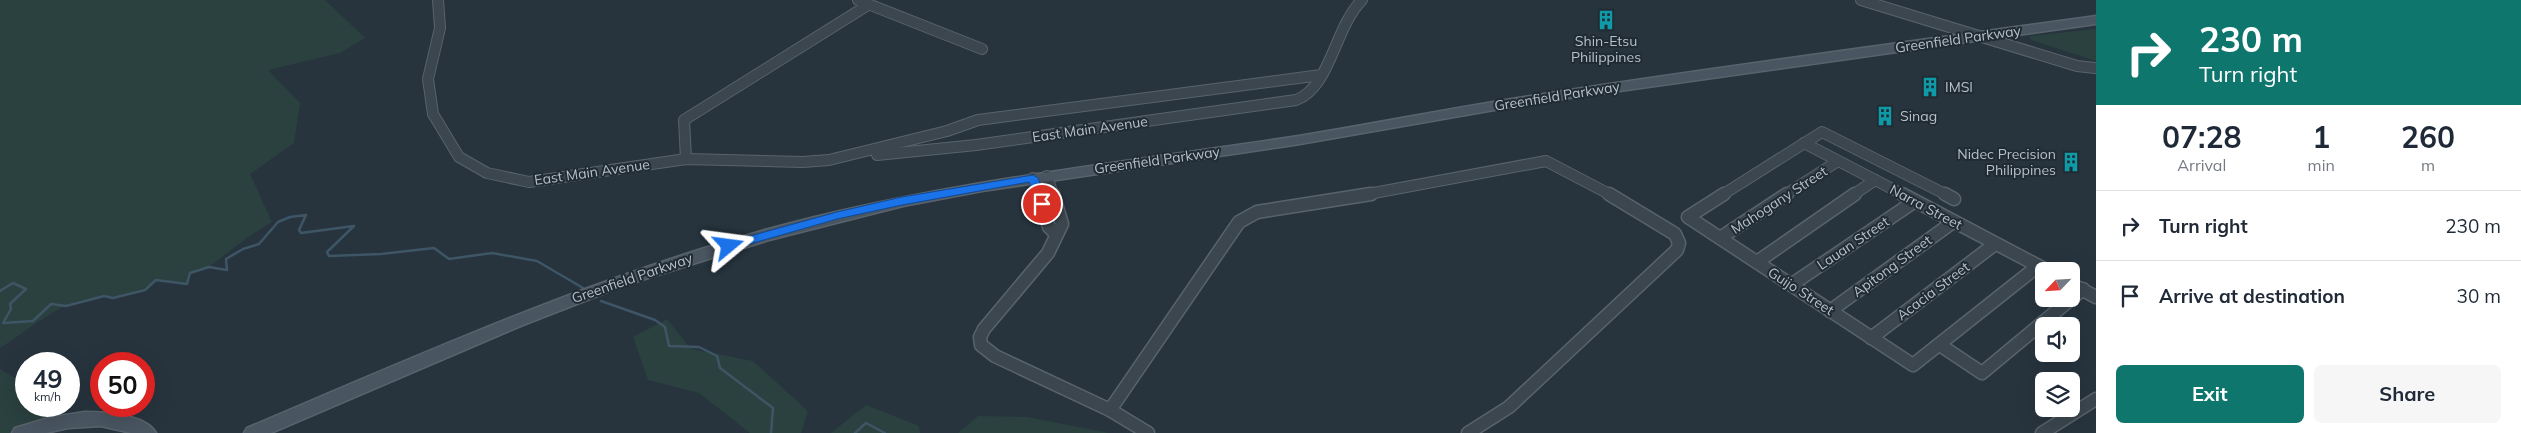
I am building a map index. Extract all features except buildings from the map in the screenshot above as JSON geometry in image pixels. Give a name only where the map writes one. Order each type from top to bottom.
[{"type":"main road","name":"Greenfield Parkway","points":[[253,433],[540,311],[643,273],[837,216],[902,201],[1040,177],[1303,139],[1534,99],[2096,20]]},
{"type":"main road","points":[[20,433],[60,423],[97,420],[127,423],[146,433]]},
{"type":"street","name":"East Main Avenue","points":[[438,0],[440,28],[428,79],[433,114],[460,157],[487,173],[529,182],[686,159],[803,162],[848,156],[976,145],[1276,104],[1304,96],[1312,89],[1321,75],[1350,12],[1362,0]]},
{"type":"street","points":[[858,0],[982,50]]},
{"type":"street","points":[[1861,0],[1983,35]]},
{"type":"street","points":[[1875,0],[2078,66],[2096,68]]},
{"type":"street","points":[[686,159],[684,120],[868,4]]},
{"type":"street","name":"East Main Avenue","points":[[848,156],[947,131],[978,120],[1321,75]]},
{"type":"street","points":[[1804,144],[1822,132],[1957,196],[1938,214]]},
{"type":"street","name":"Narra Street","points":[[1804,144],[2035,265]]},
{"type":"street","name":"Guijo Street","points":[[1804,144],[1688,217],[1913,365],[1940,346]]},
{"type":"street","points":[[1110,410],[1239,222],[1257,212],[1379,193],[1546,161],[1607,193],[1675,234],[1679,247],[1665,262],[1510,407],[1468,433]]},
{"type":"street","name":"Mahogany Street","points":[[1720,238],[1838,161]]},
{"type":"street","points":[[1040,177],[1049,227],[1056,234],[1048,253],[984,329],[980,337],[981,345],[995,356],[1110,410],[1148,433]]},
{"type":"street","points":[[1757,262],[1875,180]]},
{"type":"street","name":"Lauan Street","points":[[1791,285],[1914,201]]},
{"type":"street","name":"Apitong Street","points":[[1830,311],[1953,222]]},
{"type":"street","name":"Acacia Street","points":[[1871,338],[1995,244]]},
{"type":"street","points":[[2035,275],[1940,346],[1982,373],[2053,308]]},
{"type":"street","points":[[2080,288],[2096,297]]},
{"type":"street","points":[[2042,433],[2096,399]]},
{"type":"green space","points":[[0,0],[325,0],[365,38],[340,53],[268,70],[300,103],[294,143],[250,174],[272,222],[248,237],[209,267],[190,273],[187,284],[156,280],[134,292],[88,299],[65,306],[48,315],[0,348]]},
{"type":"green space","points":[[2096,29],[2096,61],[2031,40],[2029,36]]},
{"type":"green space","points":[[667,319],[691,349],[753,361],[808,411],[801,433],[750,433],[699,393],[648,380],[633,337]]},
{"type":"green space","points":[[0,369],[15,378],[15,417],[53,417],[12,433],[0,433]]},
{"type":"green space","points":[[866,405],[919,426],[920,433],[831,433]]},
{"type":"green space","points":[[978,416],[1027,417],[1109,433],[958,433]]},
{"type":"waterway","points":[[0,291],[13,283],[26,289],[10,304],[11,309],[3,323],[33,321],[51,304],[66,306],[104,296],[113,298],[145,290],[156,280],[187,284],[190,273],[209,267],[227,270],[226,259],[243,249],[259,244],[278,222],[290,217],[306,215],[299,230],[301,233],[354,226],[327,252],[329,256],[381,254],[434,248],[449,259],[492,253],[537,261],[583,288]]},
{"type":"waterway","points":[[601,301],[655,320],[665,327],[669,346],[699,347],[717,356],[720,368],[773,408],[771,433]]},
{"type":"waterway","points":[[855,433],[866,423],[885,433]]},
{"type":"place","name":"Shin-Etsu Philippines","points":[[1606,20]]},
{"type":"place","name":"IMSI","points":[[1930,87]]},
{"type":"place","name":"Sinag","points":[[1885,116]]},
{"type":"place","name":"Nidec Precision Philippines","points":[[2071,162]]},
{"type":"route","points":[[729,246],[837,216],[902,201],[1033,178],[1042,204]]}]
